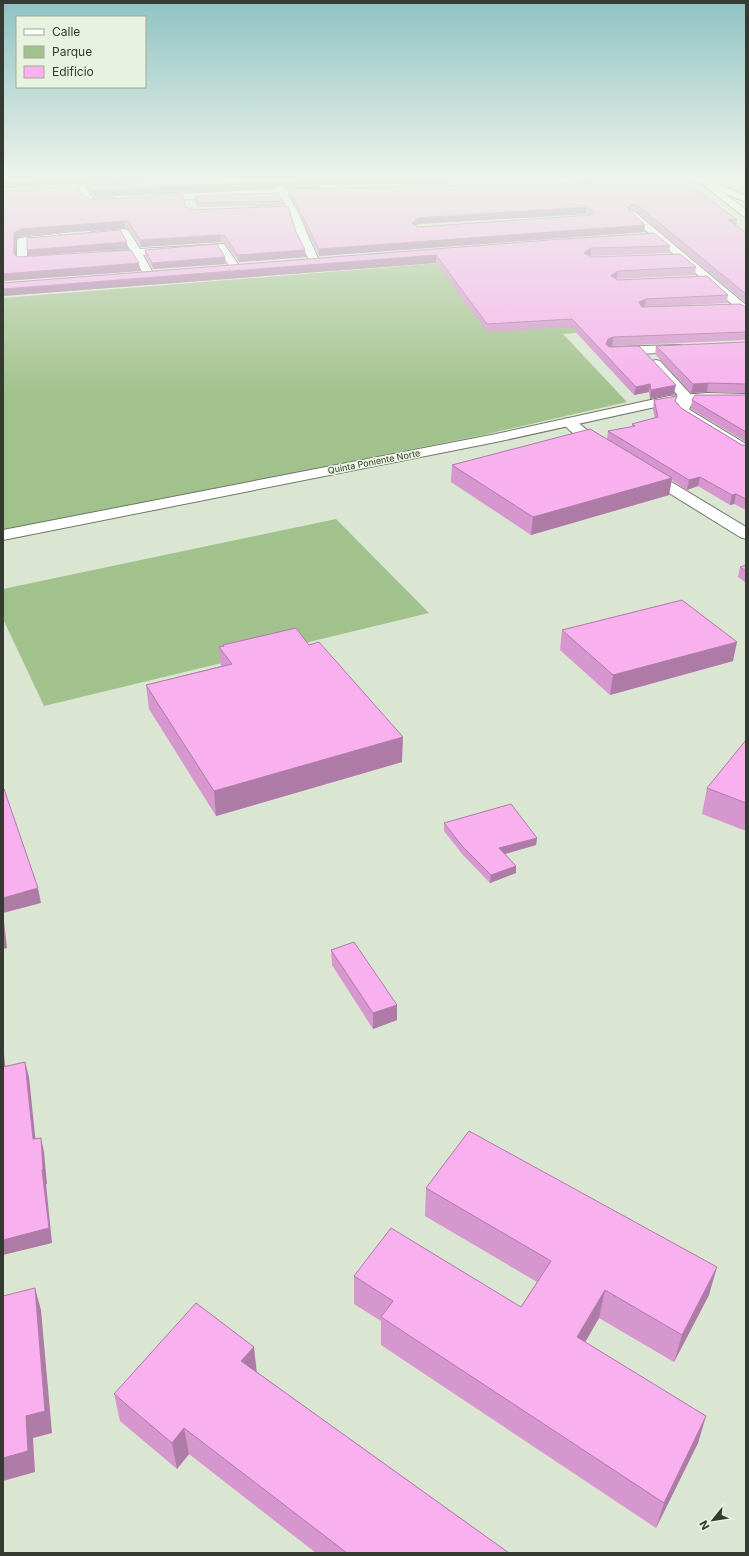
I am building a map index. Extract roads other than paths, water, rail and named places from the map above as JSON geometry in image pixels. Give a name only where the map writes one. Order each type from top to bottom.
[{"type":"main road","points":[[22,249],[22,261],[60,258]]},
{"type":"main road","points":[[133,249],[148,274]]},
{"type":"main road","points":[[90,256],[184,249]]},
{"type":"main road","points":[[223,249],[235,267]]},
{"type":"main road","points":[[308,249],[314,260]]},
{"type":"main road","points":[[673,249],[743,309]]},
{"type":"main road","points":[[667,257],[682,257]]},
{"type":"main road","points":[[694,279],[708,279]]},
{"type":"main road","points":[[724,308],[743,309]]},
{"type":"main road","points":[[612,351],[690,348]]},
{"type":"main road","points":[[643,350],[688,399],[682,409],[685,413],[746,450]]},
{"type":"main road","name":"Quinta Poniente Norte","points":[[3,535],[488,440],[668,400],[707,397],[746,398]]},
{"type":"main road","points":[[569,422],[583,434],[615,454]]},
{"type":"main road","points":[[634,465],[746,534]]}]
